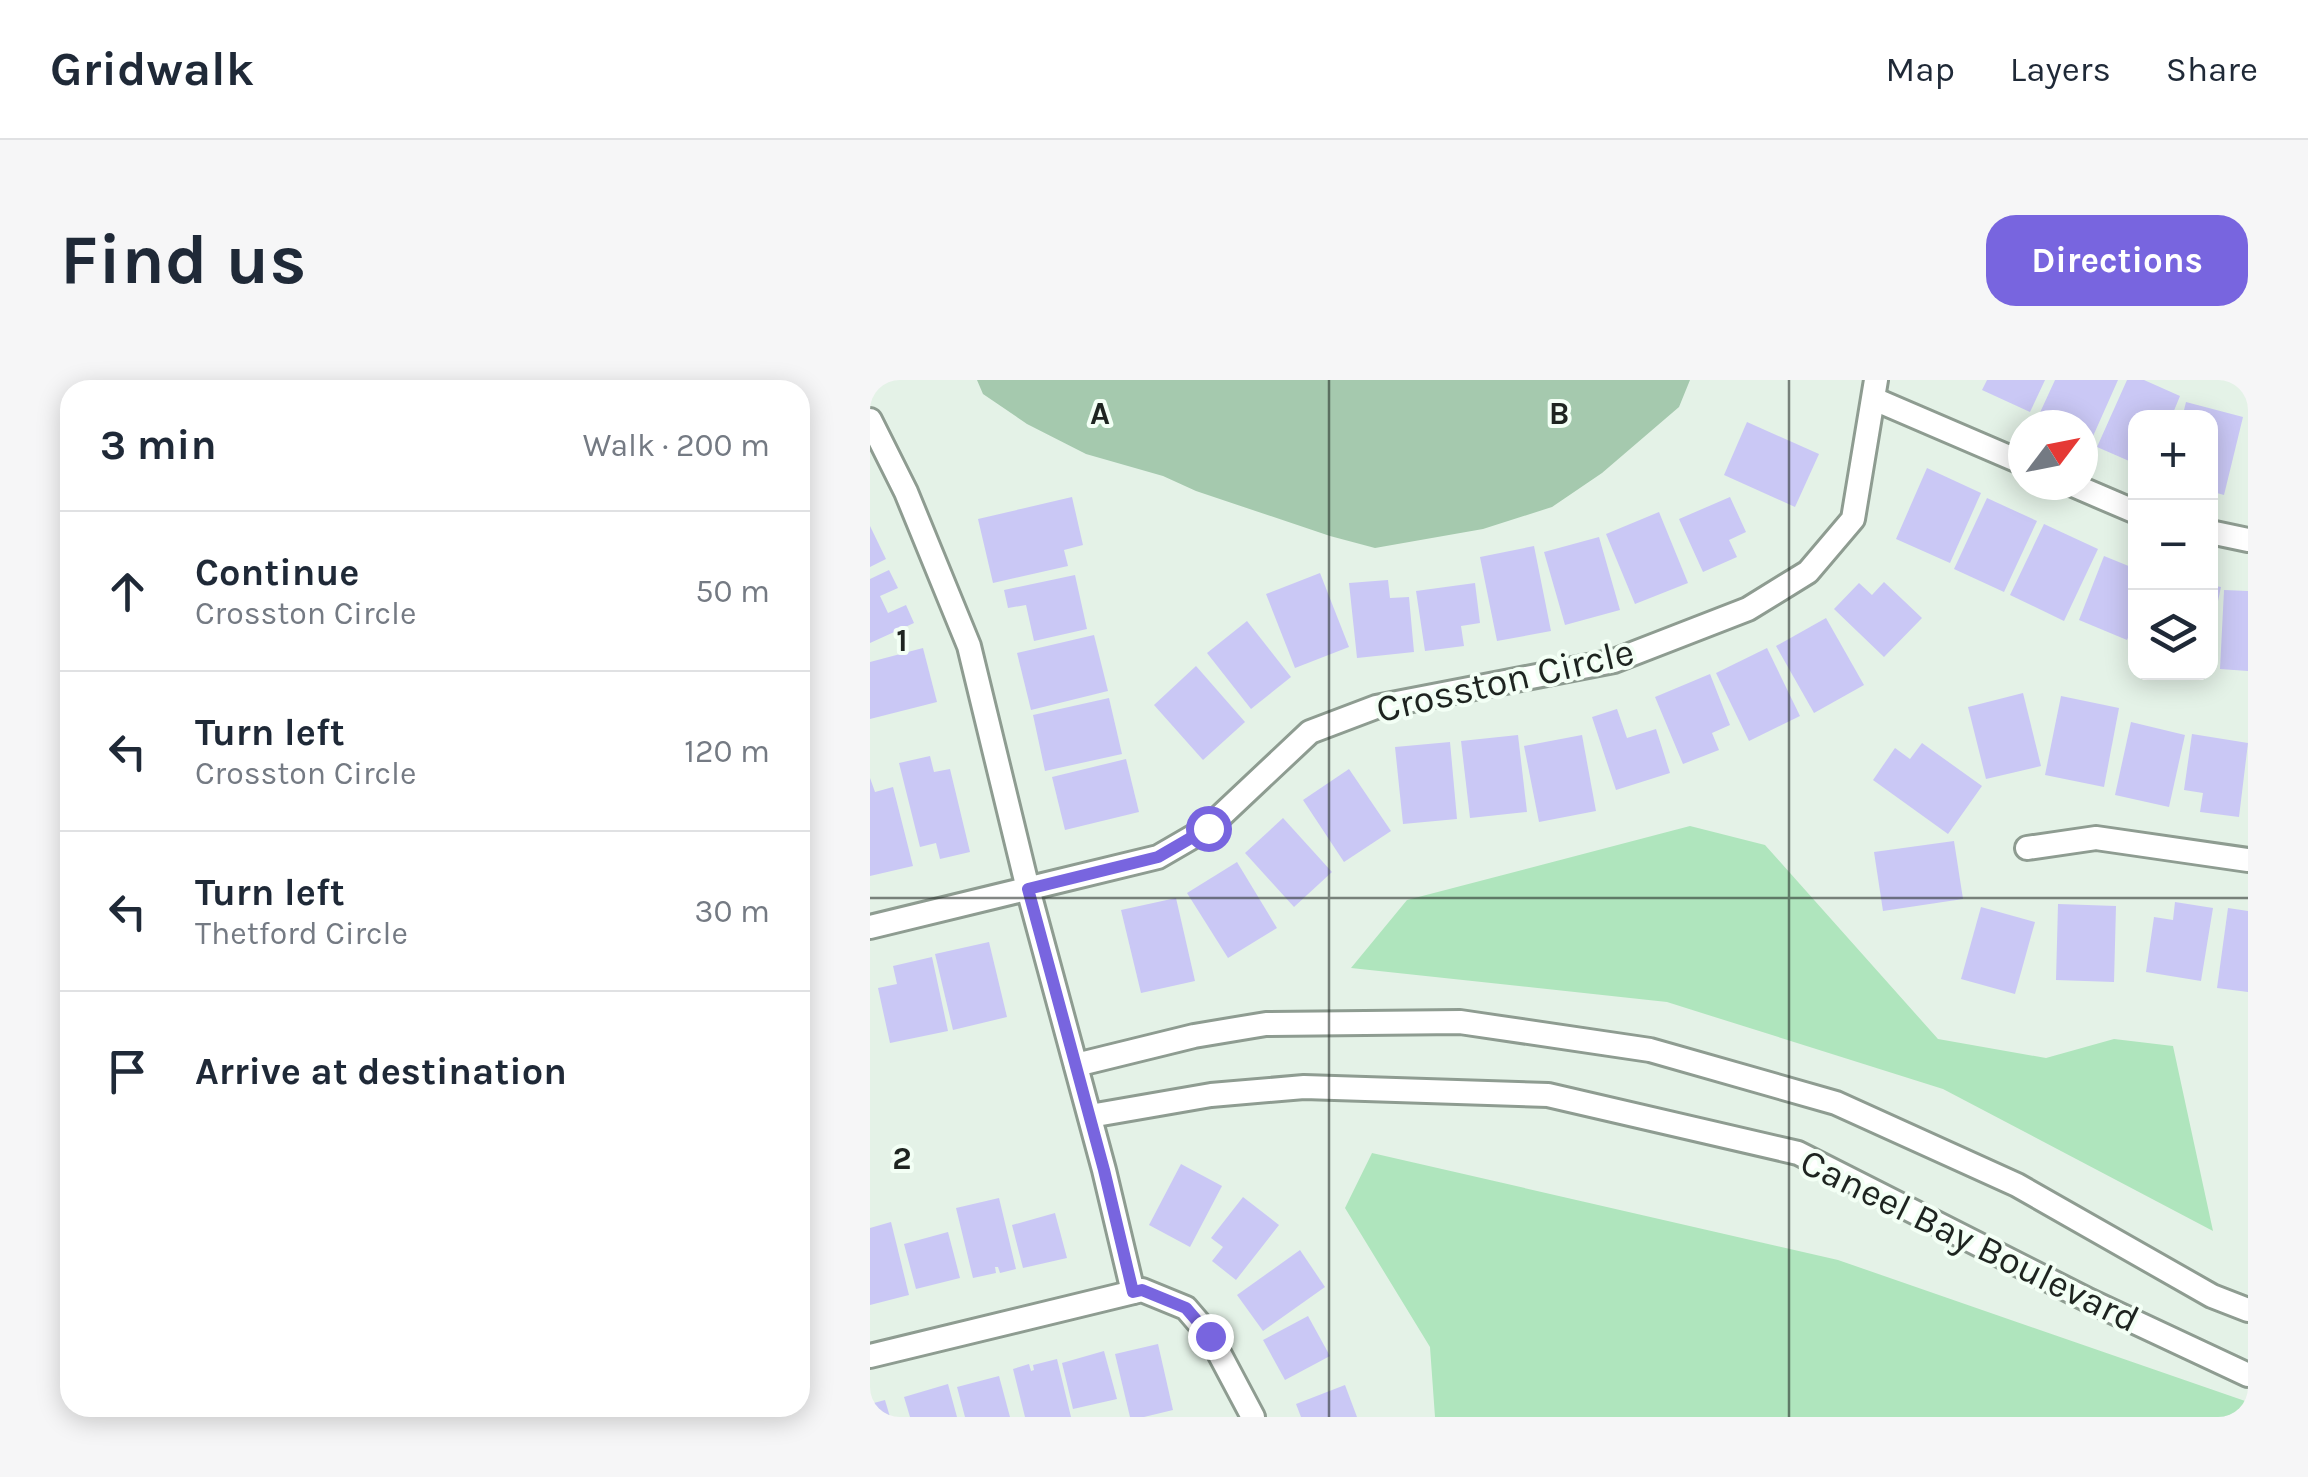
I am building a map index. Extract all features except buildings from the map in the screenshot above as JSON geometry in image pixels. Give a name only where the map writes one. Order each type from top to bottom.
[{"type":"street","points":[[1875,389],[2008,456]]},
{"type":"street","name":"Crosston Circle","points":[[870,927],[1158,857],[1208,828],[1310,732],[1376,707],[1614,660],[1748,609],[1808,572],[1853,519],[1875,389]]},
{"type":"street","points":[[870,420],[906,492],[969,646],[1133,1292]]},
{"type":"street","points":[[2098,495],[2128,509]]},
{"type":"street","points":[[2218,534],[2248,540]]},
{"type":"street","points":[[2027,848],[2096,838],[2248,860]]},
{"type":"street","name":"Caneel Bay Boulevard","points":[[1076,1065],[1194,1036],[1266,1024],[1460,1022],[1650,1050],[1836,1103],[2017,1185],[2212,1296],[2248,1310]]},
{"type":"street","name":"Caneel Bay Boulevard","points":[[1090,1116],[1211,1096],[1304,1087],[1548,1095],[1798,1152],[2090,1301],[2248,1375]]},
{"type":"street","points":[[870,1356],[1142,1290],[1186,1308],[1210,1336],[1254,1417]]},
{"type":"shaded area","points":[[977,380],[1690,380],[1679,407],[1602,473],[1552,507],[1483,529],[1375,548],[1086,454],[1027,424],[983,394]]},
{"type":"shaded area","points":[[1690,826],[1765,845],[1938,1039],[2046,1058],[2114,1039],[2173,1046],[2213,1231],[1943,1089],[1667,1002],[1351,968],[1407,900]]},
{"type":"shaded area","points":[[1372,1153],[1838,1260],[2248,1402],[2248,1417],[1435,1417],[1430,1347],[1345,1208]]},
{"type":"route","points":[[1208,828],[1158,857],[1028,889],[1133,1292],[1142,1290],[1186,1308],[1210,1336]]}]
